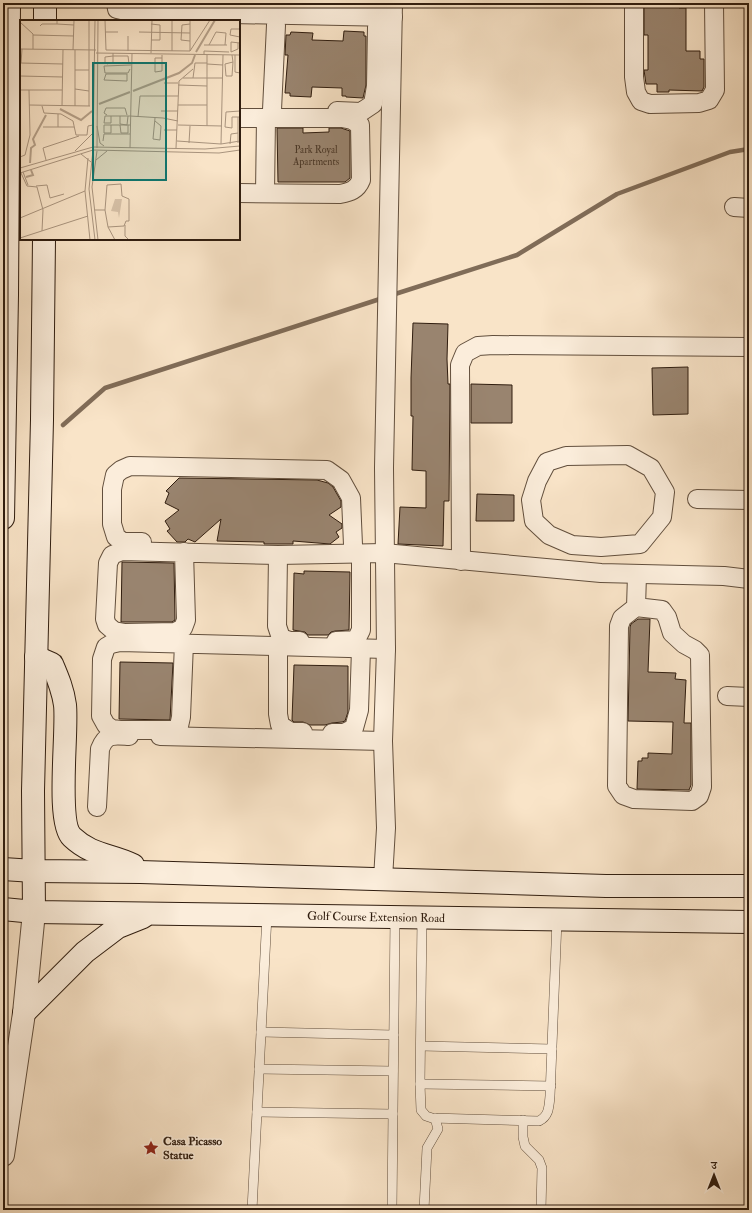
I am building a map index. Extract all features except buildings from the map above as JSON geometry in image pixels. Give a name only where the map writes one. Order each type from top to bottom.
[{"type":"main road","points":[[3,518],[7,295],[9,3]]},
{"type":"main road","points":[[45,3],[45,20]]},
{"type":"main road","points":[[3,1155],[24,1012],[34,912],[33,791],[42,420],[44,240]]},
{"type":"main road","points":[[36,657],[52,664],[62,685],[65,706],[64,810],[67,829],[71,836],[87,849],[132,864],[140,872]]},
{"type":"main road","points":[[3,869],[606,886],[749,886]]},
{"type":"main road","name":"Golf Course Extension Road","points":[[3,909],[34,912],[749,922]]},
{"type":"main road","points":[[24,1012],[85,952],[118,927],[150,914]]},
{"type":"street","points":[[116,3],[117,9],[130,12],[203,8],[275,14],[382,16]]},
{"type":"street","points":[[634,3],[636,92],[641,101],[650,104],[698,102],[709,100],[715,90],[714,3]]},
{"type":"street","points":[[240,24],[275,14]]},
{"type":"street","points":[[265,193],[275,14]]},
{"type":"street","points":[[240,118],[269,114],[360,112],[373,104],[382,16]]},
{"type":"street","points":[[382,16],[390,153],[384,468],[386,649],[384,741],[386,828],[383,879]]},
{"type":"street","points":[[240,110],[269,114],[342,118],[352,120],[360,125],[361,154],[361,180],[359,186],[354,190],[340,194],[240,193]]},
{"type":"street","points":[[361,154],[390,153]]},
{"type":"street","points":[[461,561],[460,365],[465,353],[478,346],[493,345],[749,347]]},
{"type":"street","points":[[628,455],[651,468],[665,492],[662,517],[640,544],[601,547],[572,545],[549,535],[534,521],[531,500],[537,480],[547,462],[566,456],[628,455]]},
{"type":"street","points":[[278,555],[277,626],[281,638],[290,641],[346,642],[356,640],[361,630],[357,549],[351,498],[341,480],[327,470],[130,466],[121,470],[115,475],[112,489],[112,524],[116,537],[123,542],[357,549],[384,549],[461,561],[601,573],[724,576],[749,579]]},
{"type":"street","points":[[696,499],[749,500]]},
{"type":"street","points":[[601,547],[601,573]]},
{"type":"street","points":[[184,552],[186,620],[183,628],[175,632],[125,633],[114,631],[107,625],[105,619],[108,563],[112,555],[122,551],[184,552],[278,555],[357,549]]},
{"type":"street","points":[[636,607],[637,575]]},
{"type":"street","points":[[636,607],[662,610],[667,617],[672,633],[684,644],[695,650],[700,655],[702,787],[699,796],[692,800],[634,798],[623,795],[617,786],[619,626],[622,618],[636,607]]},
{"type":"street","points":[[184,643],[181,717],[179,726],[174,730],[120,730],[112,729],[106,725],[101,716],[102,659],[106,647],[111,644],[120,642],[184,643],[278,647],[386,649]]},
{"type":"street","points":[[278,647],[278,714],[280,725],[291,732],[344,733],[354,728],[359,710],[361,649]]},
{"type":"street","points":[[727,696],[749,697]]},
{"type":"street","points":[[97,807],[100,749],[102,742],[111,735],[384,741]]},
{"type":"lane","points":[[252,1210],[267,915]]},
{"type":"lane","points":[[392,1210],[395,917]]},
{"type":"lane","points":[[422,918],[420,1046],[421,1110],[426,1116],[435,1118],[539,1121],[544,1118],[549,1108],[551,1086],[557,920]]},
{"type":"lane","points":[[261,1032],[394,1035]]},
{"type":"lane","points":[[420,1046],[552,1049]]},
{"type":"lane","points":[[259,1069],[393,1071]]},
{"type":"lane","points":[[420,1084],[551,1086]]},
{"type":"lane","points":[[257,1112],[393,1114]]},
{"type":"lane","points":[[424,1210],[427,1148],[438,1129],[435,1118]]},
{"type":"lane","points":[[523,1120],[524,1146],[540,1160],[542,1168],[541,1210]]},
{"type":"waterway","points":[[392,295],[517,255],[617,194],[730,152],[749,149]]},
{"type":"waterway","points":[[63,425],[105,388],[383,298]]},
{"type":"place","name":"Casa Picasso Statue","points":[[151,1148]]}]
